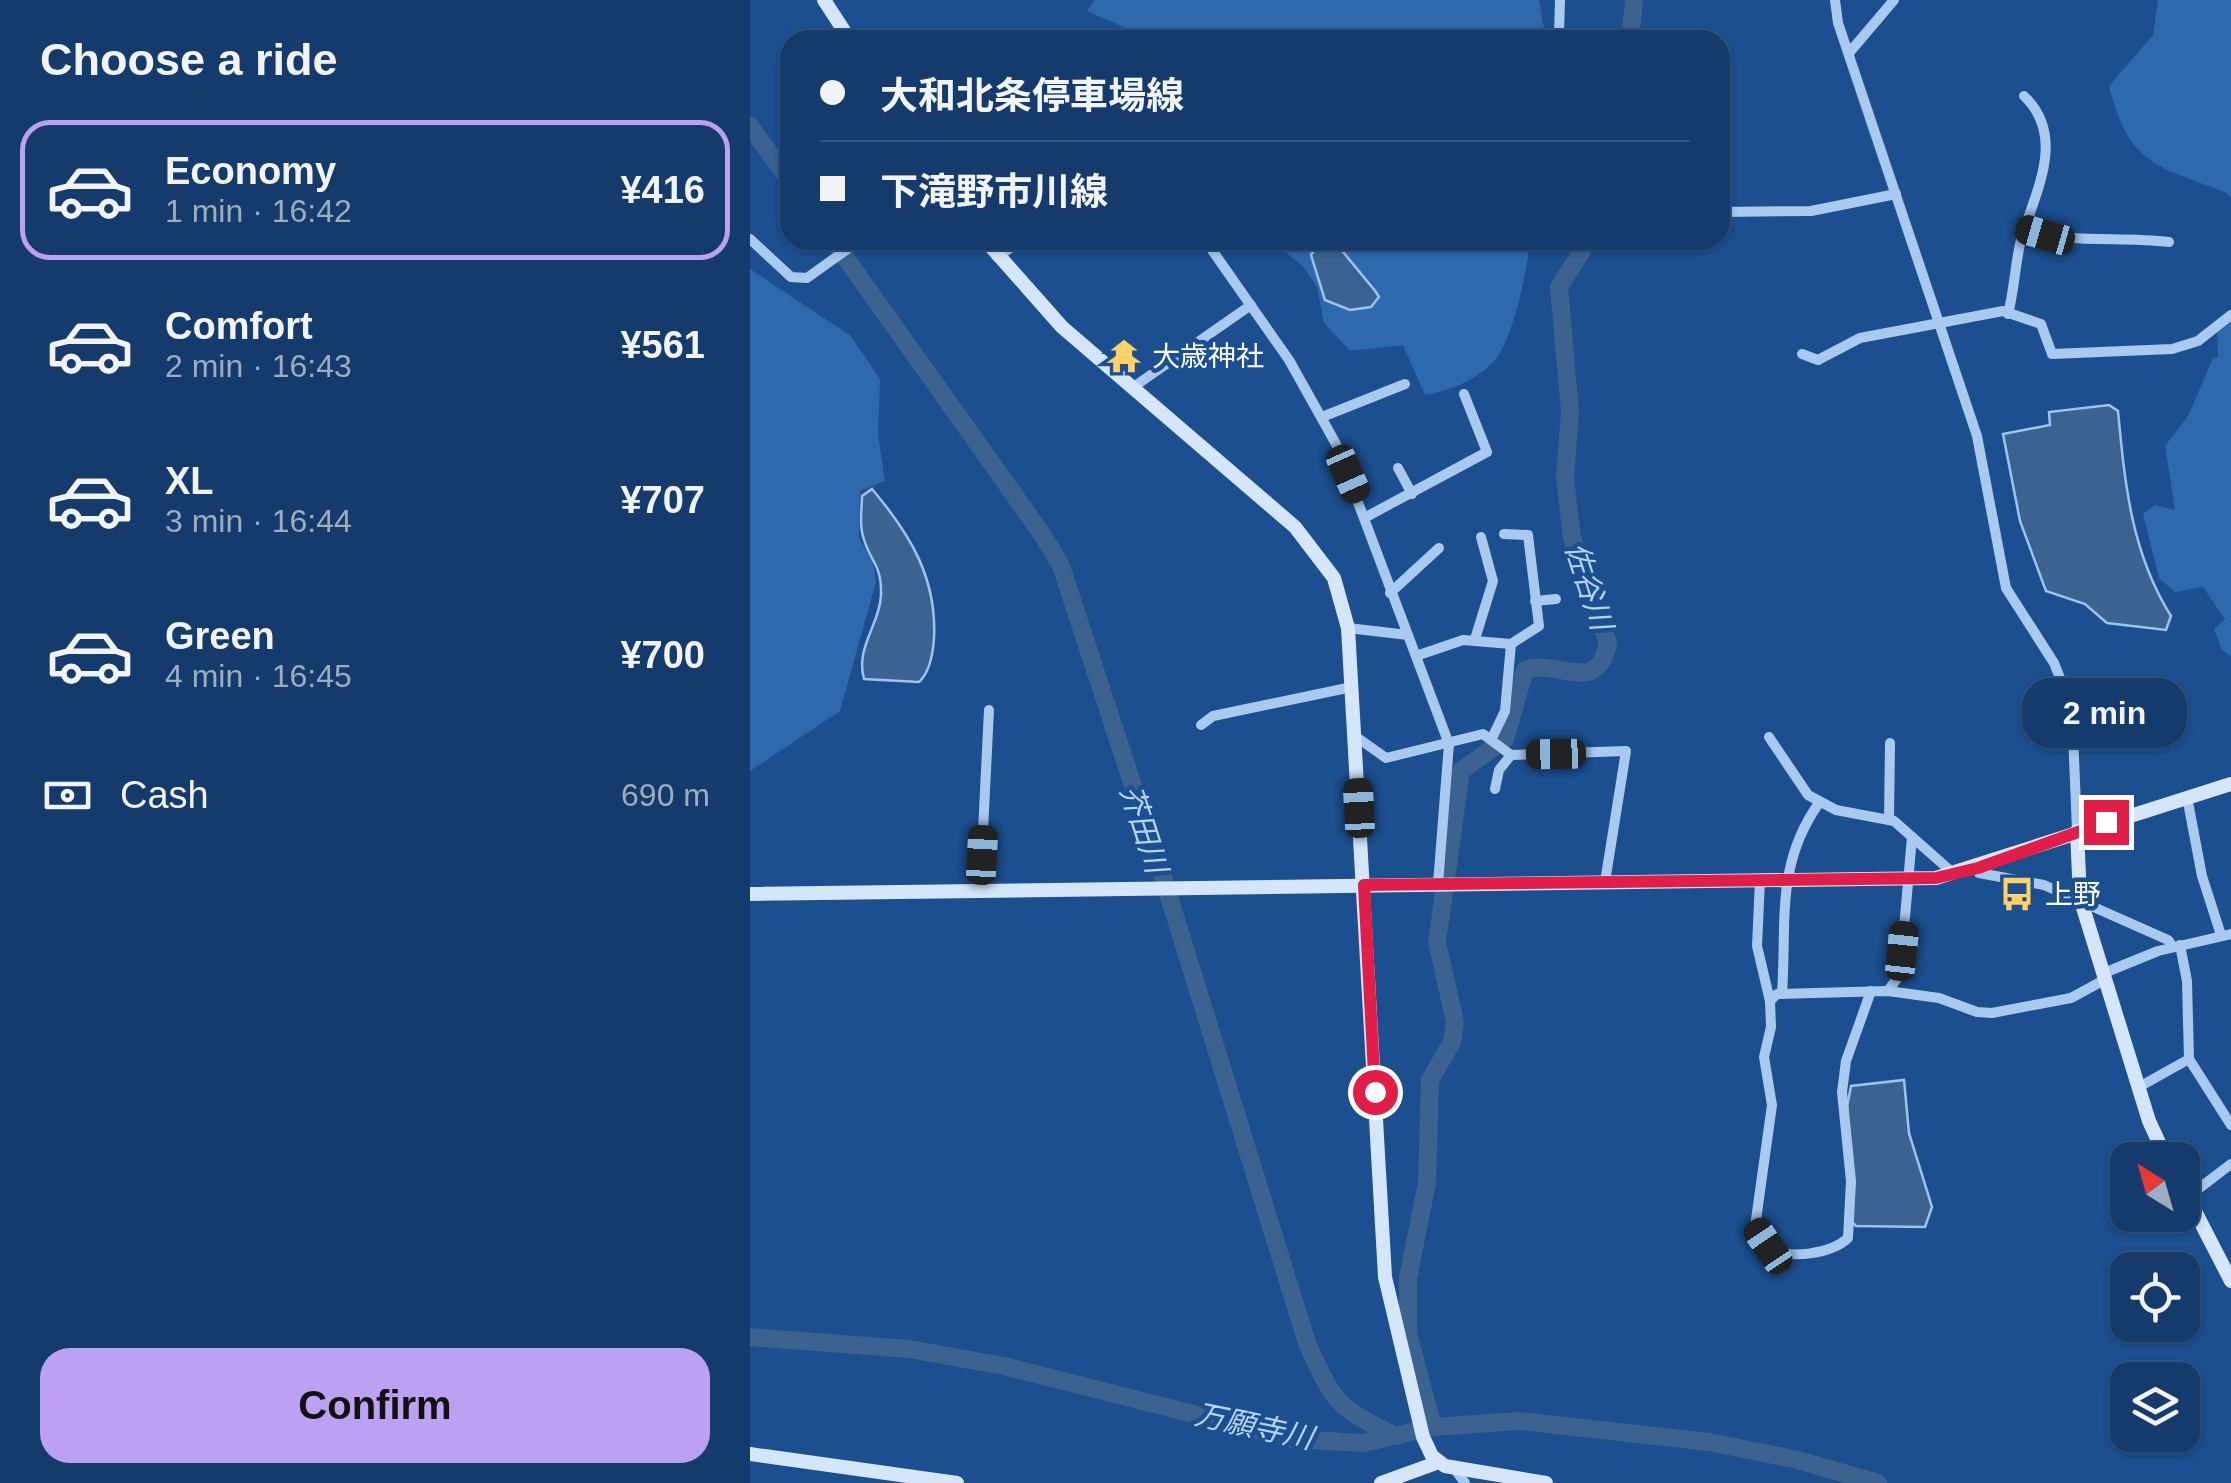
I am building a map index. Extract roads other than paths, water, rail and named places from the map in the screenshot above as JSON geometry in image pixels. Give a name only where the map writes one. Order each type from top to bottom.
[{"type":"main road","points":[[824,0],[844,30]]},
{"type":"main road","points":[[992,250],[1062,327],[1317,551],[1334,578],[1348,628],[1384,1277],[1423,1437],[1439,1462],[1546,1483]]},
{"type":"main road","points":[[750,894],[1908,878],[1978,868],[2077,831],[2231,784]]},
{"type":"main road","points":[[2077,831],[2080,898],[2138,1087],[2159,1142]]},
{"type":"main road","points":[[2200,1219],[2231,1281]]},
{"type":"main road","points":[[750,1454],[957,1483]]},
{"type":"main road","points":[[1381,1483],[1439,1462]]},
{"type":"street","points":[[1559,30],[1560,0]]},
{"type":"street","points":[[1835,0],[1986,471],[2006,588],[2054,663],[2072,708],[2077,831]]},
{"type":"street","points":[[1849,53],[1894,0]]},
{"type":"street","points":[[2008,314],[2025,230],[2044,183],[2040,118],[2024,96]]},
{"type":"street","points":[[1730,212],[1811,211],[1896,194]]},
{"type":"street","points":[[2025,230],[2086,242],[2124,236],[2168,242]]},
{"type":"street","points":[[750,238],[791,277],[807,278],[847,250]]},
{"type":"street","points":[[997,257],[1007,250]]},
{"type":"street","points":[[1212,250],[1322,418],[1366,517],[1390,593],[1449,744],[1444,884]]},
{"type":"street","points":[[1132,388],[1251,306]]},
{"type":"street","points":[[1802,354],[1818,360],[1860,338],[2008,314],[2041,324],[2052,354],[2172,350],[2198,341],[2231,315]]},
{"type":"street","points":[[1322,418],[1404,384]]},
{"type":"street","points":[[1366,517],[1487,452],[1471,420],[1472,404],[1464,394]]},
{"type":"street","points":[[1398,468],[1412,494]]},
{"type":"street","points":[[1416,656],[1475,639],[1511,644],[1539,626],[1528,535],[1504,534]]},
{"type":"street","points":[[1475,639],[1493,582],[1481,538]]},
{"type":"street","points":[[1390,593],[1438,548]]},
{"type":"street","points":[[1535,601],[1556,599]]},
{"type":"street","points":[[1348,628],[1408,635]]},
{"type":"street","points":[[1492,738],[1506,710],[1511,644]]},
{"type":"street","points":[[1201,724],[1213,716],[1352,687]]},
{"type":"street","points":[[980,891],[989,710]]},
{"type":"street","points":[[1355,736],[1386,758],[1482,734],[1512,755],[1626,750],[1605,882]]},
{"type":"street","points":[[1769,737],[1808,796],[1819,803],[1889,820],[1955,874]]},
{"type":"street","points":[[1889,820],[1890,743]]},
{"type":"street","points":[[1495,789],[1499,770],[1512,755]]},
{"type":"street","points":[[1776,998],[1888,991],[1939,998],[1992,1013],[2071,998],[2106,976],[2176,946],[2226,934],[2202,876],[2188,797]]},
{"type":"street","points":[[1819,803],[1797,834],[1786,879],[1776,998],[1764,1056],[1772,1105],[1756,1227],[1768,1246],[1784,1253],[1812,1252],[1840,1245],[1848,1238],[1851,1180],[1842,1092],[1846,1061],[1871,991]]},
{"type":"street","points":[[1888,991],[1900,974],[1912,837]]},
{"type":"street","points":[[1978,868],[1979,873],[2044,885],[2080,898],[2176,946],[2187,981],[2189,1059],[2231,1125]]},
{"type":"street","points":[[1760,880],[1757,946],[1776,998]]},
{"type":"street","points":[[2138,1087],[2189,1059]]},
{"type":"street","points":[[2200,1183],[2231,1164]]},
{"type":"street","points":[[1454,1468],[1465,1483]]},
{"type":"waterway","name":"佐谷川","points":[[1631,30],[1634,0]]},
{"type":"waterway","name":"芥田川","points":[[750,126],[780,167]]},
{"type":"waterway","name":"芥田川","points":[[840,250],[1061,566],[1162,874],[1307,1343],[1339,1401],[1396,1436]]},
{"type":"waterway","name":"佐谷川","points":[[1433,1427],[1408,1333],[1408,1278],[1427,1183],[1430,1080],[1452,1042],[1455,1022],[1437,942],[1461,771],[1505,739],[1525,670],[1586,672],[1595,669],[1608,644],[1572,538],[1565,478],[1570,411],[1559,287],[1583,250]]},
{"type":"waterway","name":"万願寺川","points":[[750,1337],[909,1349],[1004,1366],[1292,1439],[1363,1443],[1433,1427],[1519,1421],[1709,1442],[1794,1459],[1878,1483]]},
{"type":"place","name":"大歳神社","points":[[1124,356]]},
{"type":"place","name":"上野","points":[[2017,894]]}]
